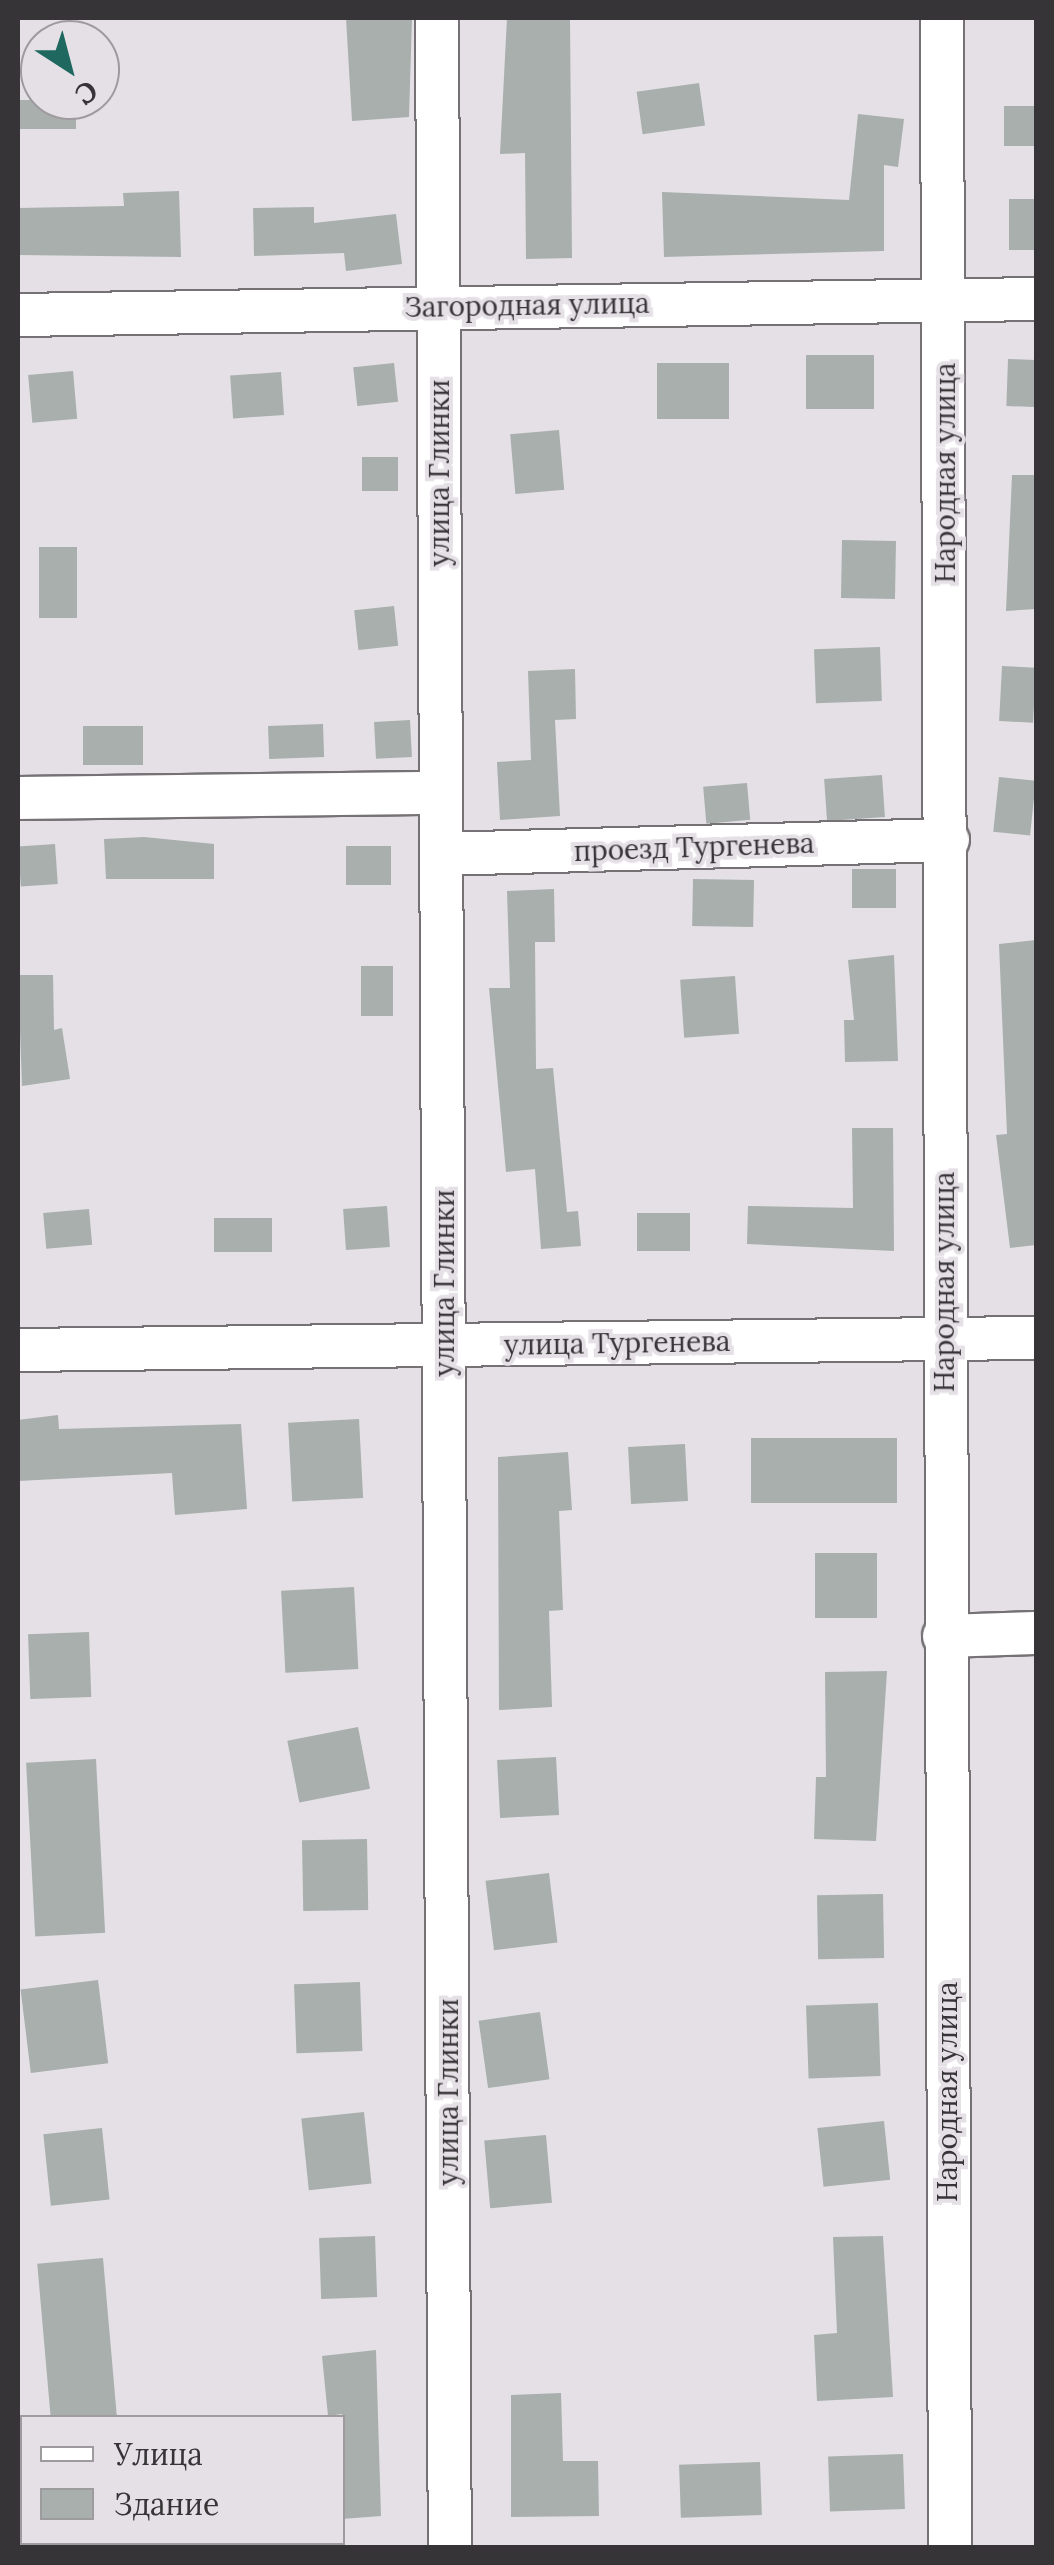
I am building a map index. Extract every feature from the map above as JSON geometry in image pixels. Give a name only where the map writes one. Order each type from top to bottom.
[{"type":"street","name":"улица Глинки","points":[[437,18],[450,2548]]},
{"type":"street","name":"Народная улица","points":[[942,18],[948,840],[942,1339],[950,2548]]},
{"type":"street","name":"Загородная улица","points":[[18,315],[1036,299]]},
{"type":"street","points":[[18,798],[441,793]]},
{"type":"street","name":"проезд Тургенева","points":[[441,854],[948,840]]},
{"type":"street","name":"улица Тургенева","points":[[18,1350],[1036,1338]]},
{"type":"street","points":[[944,1636],[1036,1633]]},
{"type":"building","points":[[346,18],[412,18],[409,117],[352,121]]},
{"type":"building","points":[[507,18],[570,18],[572,258],[526,259],[525,153],[500,154]]},
{"type":"building","points":[[699,83],[705,126],[643,134],[637,92]]},
{"type":"building","points":[[18,100],[20,120],[76,120],[76,129],[18,129]]},
{"type":"building","points":[[1004,106],[1036,106],[1036,146],[1004,146]]},
{"type":"building","points":[[858,114],[904,119],[898,167],[884,165],[884,251],[664,257],[662,192],[849,200]]},
{"type":"building","points":[[179,191],[181,257],[18,255],[18,208],[124,206],[123,193]]},
{"type":"building","points":[[1009,199],[1036,199],[1036,250],[1009,250]]},
{"type":"building","points":[[314,207],[314,223],[396,214],[402,264],[346,271],[344,253],[254,256],[253,208]]},
{"type":"building","points":[[806,355],[874,355],[874,409],[806,409]]},
{"type":"building","points":[[1008,359],[1036,360],[1034,407],[1006,406]]},
{"type":"building","points":[[394,363],[398,402],[357,406],[353,367]]},
{"type":"building","points":[[657,363],[729,363],[729,419],[657,419]]},
{"type":"building","points":[[73,371],[77,419],[32,423],[28,375]]},
{"type":"building","points":[[281,372],[284,415],[233,418],[230,376]]},
{"type":"building","points":[[559,430],[564,490],[515,494],[510,434]]},
{"type":"building","points":[[362,457],[398,457],[398,491],[362,491]]},
{"type":"building","points":[[1012,475],[1036,475],[1036,609],[1006,611]]},
{"type":"building","points":[[842,540],[896,541],[895,599],[841,598]]},
{"type":"building","points":[[39,547],[77,547],[77,618],[39,618]]},
{"type":"building","points":[[394,606],[398,646],[358,650],[354,610]]},
{"type":"building","points":[[880,647],[882,701],[816,703],[814,649]]},
{"type":"building","points":[[1002,666],[1036,668],[1033,723],[999,721]]},
{"type":"building","points":[[575,669],[576,719],[555,720],[560,816],[500,820],[497,762],[531,760],[528,671]]},
{"type":"building","points":[[410,720],[412,757],[376,759],[374,722]]},
{"type":"building","points":[[323,724],[324,757],[269,759],[268,726]]},
{"type":"building","points":[[83,726],[143,726],[143,765],[83,765]]},
{"type":"building","points":[[882,775],[885,817],[827,821],[824,779]]},
{"type":"building","points":[[999,777],[1036,781],[1030,836],[993,832]]},
{"type":"building","points":[[747,783],[750,820],[706,824],[703,787]]},
{"type":"building","points":[[144,837],[214,844],[214,879],[106,879],[104,839]]},
{"type":"building","points":[[55,844],[58,884],[21,886],[18,847]]},
{"type":"building","points":[[346,846],[391,846],[391,885],[346,885]]},
{"type":"building","points":[[852,869],[896,869],[896,908],[852,908]]},
{"type":"building","points":[[693,879],[754,880],[753,927],[692,926]]},
{"type":"building","points":[[554,889],[555,942],[535,942],[536,1069],[553,1068],[567,1212],[578,1211],[581,1246],[541,1249],[535,1169],[506,1172],[489,988],[510,988],[507,891]]},
{"type":"building","points":[[1036,940],[1036,1245],[1010,1248],[996,1135],[1007,1134],[999,944]]},
{"type":"building","points":[[894,955],[898,1061],[845,1062],[844,1020],[854,1020],[848,960]]},
{"type":"building","points":[[361,966],[393,966],[393,1016],[361,1016]]},
{"type":"building","points":[[18,975],[53,975],[54,1030],[62,1028],[70,1079],[22,1086]]},
{"type":"building","points":[[735,976],[739,1034],[684,1038],[680,980]]},
{"type":"building","points":[[852,1128],[893,1128],[894,1251],[747,1244],[748,1206],[853,1208]]},
{"type":"building","points":[[387,1206],[390,1247],[346,1250],[343,1209]]},
{"type":"building","points":[[89,1209],[92,1245],[46,1249],[43,1213]]},
{"type":"building","points":[[637,1213],[690,1213],[690,1251],[637,1251]]},
{"type":"building","points":[[214,1218],[272,1218],[272,1252],[214,1252]]},
{"type":"building","points":[[58,1415],[59,1429],[241,1424],[247,1509],[175,1515],[172,1473],[18,1481],[18,1420]]},
{"type":"building","points":[[359,1419],[363,1498],[292,1502],[288,1423]]},
{"type":"building","points":[[751,1438],[897,1438],[897,1503],[751,1503]]},
{"type":"building","points":[[685,1444],[688,1501],[631,1504],[628,1447]]},
{"type":"building","points":[[568,1452],[572,1510],[559,1511],[563,1610],[549,1611],[552,1707],[499,1710],[498,1457]]},
{"type":"building","points":[[815,1553],[877,1553],[877,1618],[815,1618]]},
{"type":"building","points":[[354,1587],[358,1669],[285,1673],[281,1591]]},
{"type":"building","points":[[89,1632],[91,1697],[30,1699],[28,1634]]},
{"type":"building","points":[[887,1671],[876,1841],[814,1839],[816,1777],[826,1777],[825,1672]]},
{"type":"building","points":[[358,1727],[370,1789],[299,1803],[287,1741]]},
{"type":"building","points":[[556,1757],[559,1815],[500,1818],[497,1760]]},
{"type":"building","points":[[96,1759],[105,1933],[35,1936],[26,1763]]},
{"type":"building","points":[[367,1839],[368,1910],[303,1911],[302,1840]]},
{"type":"building","points":[[549,1873],[558,1942],[494,1950],[485,1881]]},
{"type":"building","points":[[883,1894],[884,1958],[818,1959],[817,1895]]},
{"type":"building","points":[[98,1980],[108,2063],[31,2073],[21,1990]]},
{"type":"building","points":[[360,1982],[362,2051],[296,2053],[294,1984]]},
{"type":"building","points":[[878,2003],[881,2076],[809,2078],[806,2006]]},
{"type":"building","points":[[540,2012],[549,2079],[488,2088],[479,2021]]},
{"type":"building","points":[[364,2112],[372,2184],[309,2190],[301,2119]]},
{"type":"building","points":[[884,2121],[890,2180],[824,2187],[817,2128]]},
{"type":"building","points":[[102,2128],[110,2200],[51,2206],[43,2134]]},
{"type":"building","points":[[546,2135],[552,2203],[490,2208],[484,2140]]},
{"type":"building","points":[[375,2236],[377,2297],[321,2299],[319,2238]]},
{"type":"building","points":[[883,2236],[893,2397],[817,2401],[814,2335],[837,2333],[833,2237]]},
{"type":"building","points":[[103,2258],[117,2415],[50,2415],[37,2264]]},
{"type":"building","points":[[376,2350],[381,2516],[345,2519],[345,2415],[328,2415],[322,2356]]},
{"type":"building","points":[[561,2393],[563,2461],[598,2461],[599,2516],[511,2517],[511,2395]]},
{"type":"building","points":[[903,2454],[905,2509],[830,2512],[828,2457]]},
{"type":"building","points":[[760,2462],[762,2515],[681,2518],[679,2465]]}]
